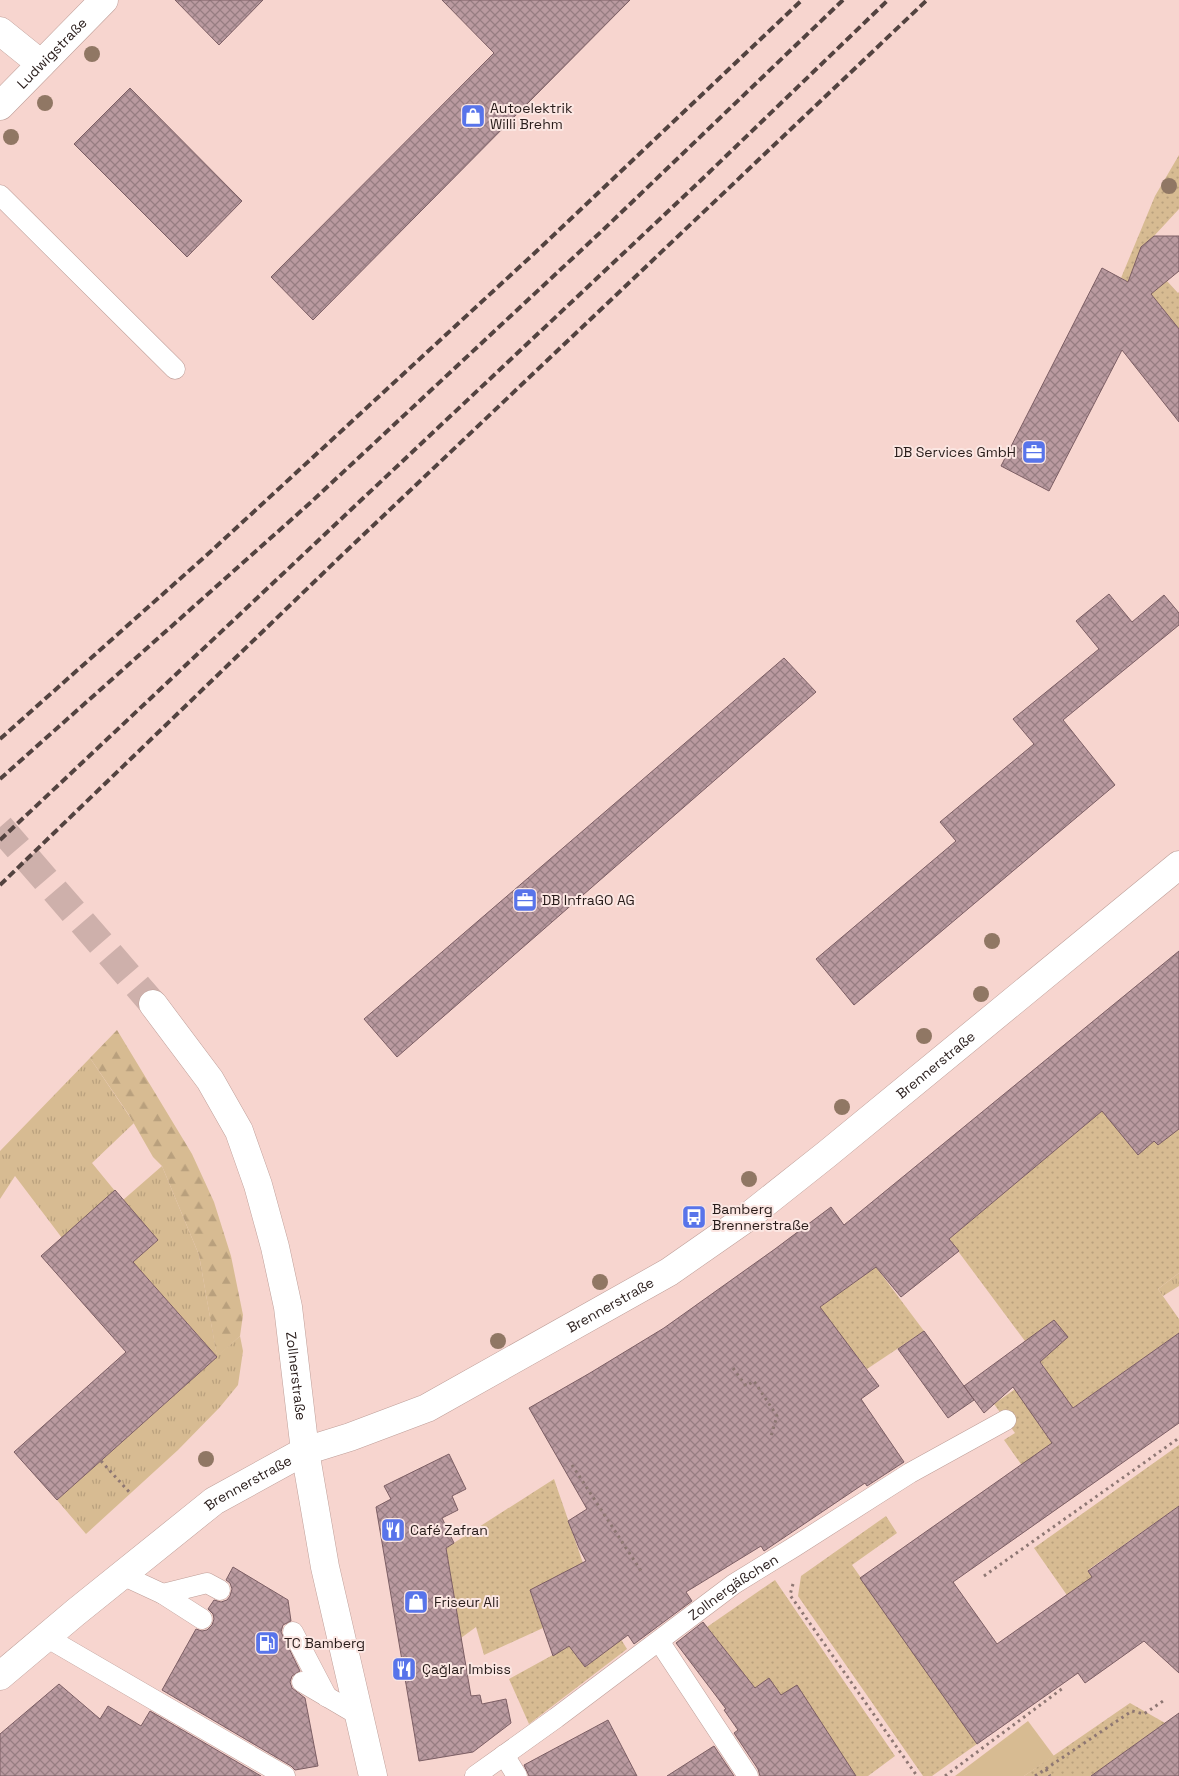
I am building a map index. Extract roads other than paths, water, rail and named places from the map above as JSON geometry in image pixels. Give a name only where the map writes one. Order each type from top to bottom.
[{"type":"street","name":"Ludwigstraße","points":[[0,106],[104,0]]},
{"type":"street","points":[[0,31],[41,64]]},
{"type":"street","name":"Brennerstraße","points":[[0,1676],[122,1574],[214,1502],[305,1451],[350,1437],[427,1408],[669,1272],[745,1219],[840,1144],[1179,865]]},
{"type":"street","name":"Zollnerstraße","points":[[153,1004],[210,1080],[239,1132],[258,1185],[275,1247],[288,1307],[305,1451],[325,1567],[373,1776]]},
{"type":"lane","points":[[0,195],[175,369]]},
{"type":"lane","name":"Zollnergäßchen","points":[[475,1776],[734,1584],[794,1548],[910,1473],[1006,1420]]},
{"type":"lane","points":[[122,1574],[163,1594],[202,1619]]},
{"type":"lane","points":[[163,1594],[207,1583],[220,1590]]},
{"type":"lane","points":[[293,1632],[327,1697]]},
{"type":"lane","points":[[46,1637],[286,1776]]},
{"type":"lane","points":[[658,1641],[748,1776]]},
{"type":"lane","points":[[302,1682],[358,1715]]},
{"type":"lane","points":[[504,1755],[517,1776]]},
{"type":"tunnel","points":[[0,827],[153,1004]]},
{"type":"railway","points":[[0,739],[209,553],[539,249],[802,0]]},
{"type":"railway","points":[[0,779],[310,503],[604,229],[843,0]]},
{"type":"railway","points":[[0,840],[697,184],[888,0]]},
{"type":"railway","points":[[0,885],[341,556],[927,0]]},
{"type":"place","name":"Autoelektrik Willi Brehm","points":[[473,116]]},
{"type":"place","name":"DB Services GmbH","points":[[1034,452]]},
{"type":"place","name":"DB InfraGO AG","points":[[525,900]]},
{"type":"place","name":"Bamberg Brennerstraße","points":[[694,1217]]},
{"type":"place","name":"Café Zafran","points":[[393,1530]]},
{"type":"place","name":"Friseur Ali","points":[[416,1602]]},
{"type":"place","name":"TC Bamberg","points":[[267,1643]]},
{"type":"place","name":"Çağlar Imbiss","points":[[404,1669]]}]
